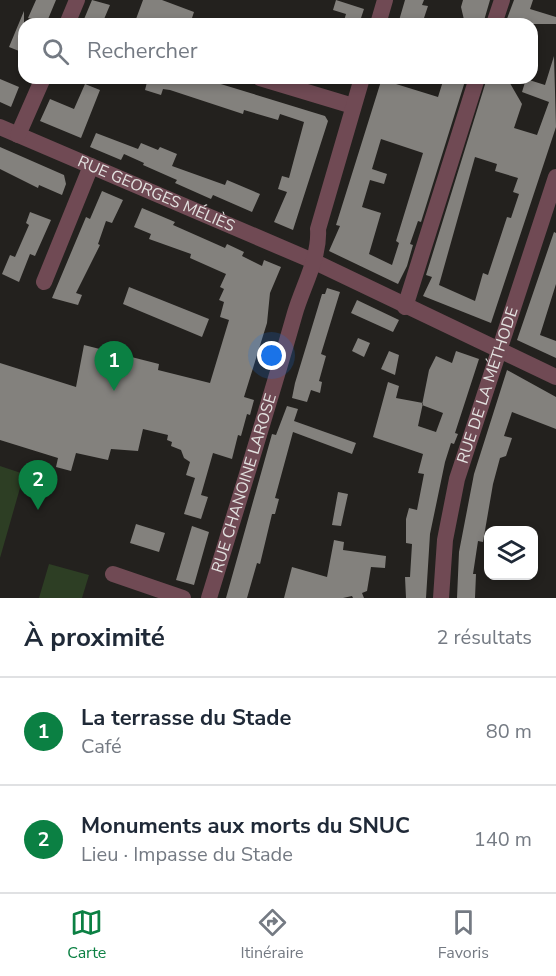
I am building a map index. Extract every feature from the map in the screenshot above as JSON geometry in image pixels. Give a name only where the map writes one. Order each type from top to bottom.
[{"type":"street","points":[[70,18],[77,0]]},
{"type":"street","points":[[380,18],[385,0]]},
{"type":"street","points":[[496,18],[502,0]]},
{"type":"street","points":[[18,135],[40,84]]},
{"type":"street","points":[[280,84],[353,106]]},
{"type":"street","name":"RUE CHANOINE LAROSE","points":[[209,598],[360,84]]},
{"type":"street","points":[[405,307],[475,84]]},
{"type":"street","name":"RUE GEORGES MÉLIÈS","points":[[0,127],[307,259],[556,377]]},
{"type":"street","points":[[44,282],[91,166]]},
{"type":"street","name":"RUE DE LA MÉTHODE","points":[[441,598],[445,540],[457,479],[556,177]]},
{"type":"street","points":[[113,574],[183,598]]},
{"type":"green space","points":[[0,466],[24,474],[0,558]]},
{"type":"green space","points":[[49,564],[89,575],[82,598],[39,598]]},
{"type":"building","points":[[36,0],[56,0],[48,18],[28,18]]},
{"type":"building","points":[[92,0],[110,5],[105,18],[84,18]]},
{"type":"building","points":[[143,0],[162,0],[194,12],[192,18],[136,18]]},
{"type":"building","points":[[336,0],[364,9],[361,18],[345,18],[346,14],[333,10]]},
{"type":"building","points":[[405,0],[424,0],[422,5],[428,6],[424,18],[400,18]]},
{"type":"building","points":[[463,0],[490,0],[485,18],[464,18],[461,7]]},
{"type":"building","points":[[514,0],[533,0],[530,9],[556,17],[556,24],[538,24],[538,18],[507,18]]},
{"type":"building","points":[[18,25],[18,51],[9,47]]},
{"type":"building","points":[[554,56],[556,127],[491,323],[423,296],[432,277],[426,275],[485,84],[510,84],[522,104],[514,128],[537,135],[549,102],[522,92],[524,84],[538,83],[545,85]],"holes":[[[475,157],[497,164],[495,171],[518,178],[513,192],[519,194],[511,218],[507,217],[488,275],[483,273],[475,301],[439,285]]]},
{"type":"building","points":[[0,79],[19,87],[11,107],[0,102]]},
{"type":"building","points":[[85,84],[100,90],[81,138],[40,121],[50,99],[74,109]]},
{"type":"building","points":[[146,84],[221,84],[325,116],[328,121],[293,230],[274,222],[287,192],[278,189],[282,176],[289,178],[304,122],[280,114],[278,120],[244,110],[243,114],[170,90],[163,89],[161,95],[145,90]]},
{"type":"building","points":[[380,84],[396,84],[438,97],[442,84],[464,84],[421,222],[418,221],[410,244],[413,245],[407,266],[398,284],[329,251],[340,226],[336,225]],"holes":[[[381,139],[423,153],[396,241],[399,243],[392,265],[369,254],[381,213],[362,207],[370,180],[384,184],[387,174],[372,169]]]},
{"type":"building","points":[[96,133],[138,149],[141,143],[158,150],[160,147],[177,154],[172,166],[225,185],[227,180],[260,194],[252,212],[213,195],[211,199],[175,183],[177,180],[124,154],[121,160],[90,147]]},
{"type":"building","points":[[0,147],[64,175],[66,184],[62,195],[39,185],[38,188],[0,169]]},
{"type":"building","points":[[102,191],[123,200],[112,223],[106,221],[98,244],[100,245],[76,293],[82,295],[78,305],[52,298],[86,217],[90,219]]},
{"type":"building","points":[[142,208],[175,222],[173,225],[225,248],[227,244],[244,252],[242,256],[262,266],[264,260],[281,267],[270,293],[267,323],[244,397],[254,400],[250,415],[247,414],[241,436],[238,435],[232,459],[213,453],[201,495],[208,497],[201,519],[184,514],[195,478],[186,475],[190,462],[184,458],[181,450],[171,446],[172,442],[167,440],[168,435],[143,429],[138,451],[111,449],[108,460],[76,453],[71,471],[56,467],[58,458],[0,440],[0,363],[76,387],[84,345],[159,364],[158,370],[210,383],[229,320],[220,317],[224,302],[219,300],[224,289],[220,287],[226,274],[190,258],[191,254],[149,239],[151,234],[134,227]]},
{"type":"building","points":[[30,212],[51,220],[35,256],[30,254],[19,282],[2,274],[10,255],[15,257],[29,225],[26,223]]},
{"type":"building","points":[[554,232],[556,233],[556,284],[540,335],[556,341],[556,358],[517,340]]},
{"type":"building","points":[[129,287],[209,319],[202,337],[123,304]]},
{"type":"building","points":[[327,288],[340,292],[321,354],[326,356],[319,381],[322,382],[320,393],[311,390],[307,402],[292,398],[322,294],[325,294]]},
{"type":"building","points":[[357,300],[399,320],[393,332],[351,313]]},
{"type":"building","points":[[358,338],[370,343],[364,357],[352,351]]},
{"type":"building","points":[[389,351],[399,355],[395,375],[381,369]]},
{"type":"building","points":[[456,351],[479,359],[455,433],[458,434],[454,444],[451,443],[445,462],[430,534],[426,598],[406,598],[405,577],[410,577],[412,544],[406,543],[406,519],[409,508],[417,510],[424,474],[418,473],[423,454],[373,437],[388,382],[399,386],[396,398],[422,403],[429,370],[436,356],[452,363]],"holes":[[[423,405],[443,413],[436,432],[418,426]]]},
{"type":"building","points":[[507,370],[556,397],[556,429],[512,412],[504,436],[512,438],[506,456],[500,458],[484,526],[483,542],[478,541],[473,574],[476,574],[475,598],[457,598],[459,552],[474,474]]},
{"type":"building","points":[[287,406],[298,409],[294,421],[356,443],[352,454],[293,432],[275,498],[279,499],[275,514],[272,514],[260,564],[257,563],[247,598],[226,598],[272,434],[276,435]]},
{"type":"building","points":[[338,492],[348,494],[341,526],[332,525]]},
{"type":"building","points":[[136,524],[165,533],[159,552],[130,543]]},
{"type":"building","points":[[192,526],[209,532],[194,585],[176,580]]},
{"type":"building","points":[[334,540],[344,542],[343,550],[386,556],[385,568],[371,567],[367,591],[362,593],[364,598],[353,598],[352,596],[284,598],[292,567],[327,577]]},
{"type":"place","name":"La terrasse du Stade","points":[[114,391]]},
{"type":"place","name":"Monuments aux morts du SNUC","points":[[38,510]]}]
